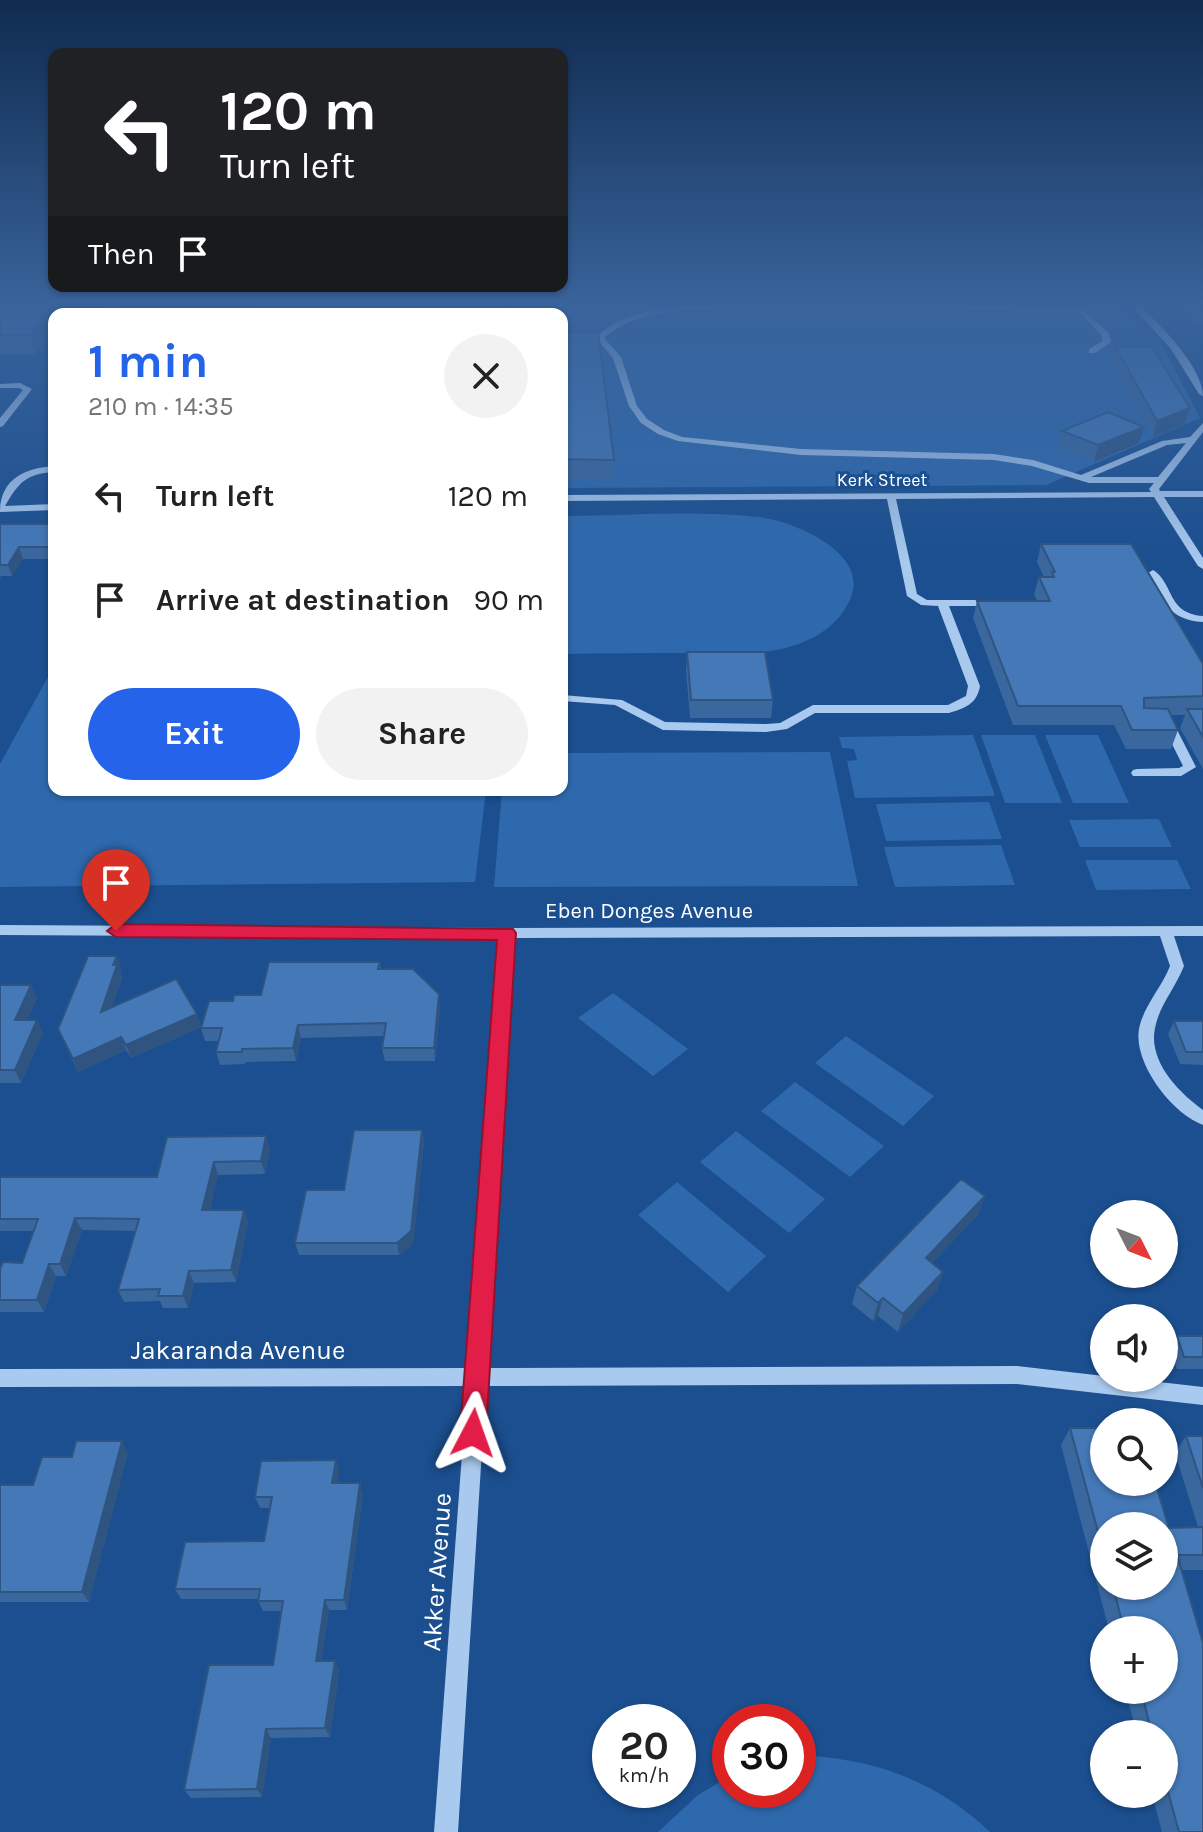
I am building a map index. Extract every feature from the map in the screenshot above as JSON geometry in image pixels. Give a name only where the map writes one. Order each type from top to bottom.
[{"type":"street","points":[[1,421],[26,391]]},
{"type":"street","points":[[628,391],[638,414],[661,432],[681,439],[801,452],[994,457],[1033,463],[1082,478],[1159,480]]},
{"type":"street","points":[[1203,426],[1154,489],[1203,566]]},
{"type":"street","points":[[1082,478],[1174,440],[1192,439]]},
{"type":"street","points":[[0,508],[18,478],[36,470],[48,469]]},
{"type":"street","name":"Kerk Street","points":[[568,498],[1203,494]]},
{"type":"street","points":[[891,497],[912,596],[919,603],[1003,603]]},
{"type":"street","points":[[0,508],[48,507]]},
{"type":"street","points":[[1153,573],[1179,615],[1188,620],[1203,619]]},
{"type":"street","points":[[568,698],[618,702],[663,726],[766,728],[783,726],[813,709],[949,709],[972,697],[974,686],[942,603]]},
{"type":"street","points":[[1137,773],[1181,772],[1190,767],[1167,721]]},
{"type":"street","name":"Eben Donges Avenue","points":[[0,930],[507,933],[1203,931]]},
{"type":"street","points":[[1165,931],[1177,966],[1147,1026],[1147,1044],[1159,1075],[1174,1095],[1203,1118]]},
{"type":"street","name":"Akker Avenue","points":[[446,1832],[507,933]]},
{"type":"street","name":"Jakaranda Avenue","points":[[0,1378],[1017,1375],[1203,1396]]},
{"type":"shaded area","points":[[568,391],[1186,391],[1200,418],[1046,485],[568,488]]},
{"type":"shaded area","points":[[709,514],[772,519],[824,541],[849,566],[854,581],[847,606],[827,629],[801,643],[744,653],[568,654],[568,516]]},
{"type":"shaded area","points":[[48,677],[48,796],[485,796],[475,882],[0,887],[0,764]]},
{"type":"shaded area","points":[[973,735],[995,796],[855,798],[847,761],[857,760],[854,749],[842,748],[839,737]]},
{"type":"shaded area","points":[[981,735],[1035,735],[1062,803],[1005,803]]},
{"type":"shaded area","points":[[1045,735],[1098,735],[1129,803],[1073,803]]},
{"type":"shaded area","points":[[830,752],[858,886],[494,887],[502,796],[568,796],[568,753]]},
{"type":"shaded area","points":[[989,802],[1002,839],[886,841],[876,804]]},
{"type":"shaded area","points":[[1159,819],[1172,847],[1080,847],[1069,820]]},
{"type":"shaded area","points":[[1001,845],[1015,885],[895,887],[884,847]]},
{"type":"shaded area","points":[[1085,860],[1177,860],[1191,889],[1096,890]]},
{"type":"shaded area","points":[[613,993],[688,1049],[653,1076],[578,1018]]},
{"type":"shaded area","points":[[846,1036],[934,1096],[903,1126],[815,1063]]},
{"type":"shaded area","points":[[795,1082],[884,1146],[850,1177],[761,1111]]},
{"type":"shaded area","points":[[736,1131],[825,1199],[789,1233],[700,1162]]},
{"type":"shaded area","points":[[677,1182],[766,1256],[728,1292],[638,1215]]},
{"type":"shaded area","points":[[816,1756],[838,1759],[886,1770],[930,1788],[971,1815],[990,1832],[658,1832],[684,1808],[696,1808],[698,1795],[712,1787],[712,1808],[816,1808]]},
{"type":"building","points":[[568,391],[605,391],[614,460],[568,459]]},
{"type":"building","points":[[1140,391],[1180,391],[1190,408],[1157,421]]},
{"type":"building","points":[[1108,412],[1144,427],[1098,445],[1062,431]]},
{"type":"building","points":[[0,524],[48,524],[48,547],[19,547],[8,565],[0,565]]},
{"type":"building","points":[[1041,544],[1131,544],[1203,664],[1203,696],[1144,698],[1144,708],[1168,709],[1178,730],[1132,730],[1121,706],[1018,706],[977,601],[1050,601],[1039,577],[1054,577],[1052,572],[1055,572]]},
{"type":"building","points":[[687,652],[765,652],[773,700],[691,700]]},
{"type":"building","points":[[1187,709],[1203,709],[1203,737]]},
{"type":"building","points":[[88,956],[117,956],[113,965],[117,965],[101,1012],[176,979],[197,1014],[126,1045],[121,1037],[73,1059],[58,1029]]},
{"type":"building","points":[[269,962],[380,962],[378,969],[413,969],[439,994],[434,1048],[382,1048],[386,1023],[298,1025],[293,1048],[216,1052],[222,1028],[201,1028],[209,1001],[233,1001],[234,995],[261,995]]},
{"type":"building","points":[[0,985],[31,985],[15,1020],[37,1020],[15,1070],[0,1070]]},
{"type":"building","points":[[1174,1021],[1203,1021],[1203,1052],[1186,1052]]},
{"type":"building","points":[[354,1130],[422,1130],[411,1231],[397,1243],[295,1243],[306,1190],[344,1190]]},
{"type":"building","points":[[266,1136],[261,1161],[214,1162],[202,1210],[244,1210],[231,1270],[189,1271],[183,1296],[158,1296],[160,1289],[118,1290],[139,1219],[75,1218],[60,1264],[49,1264],[37,1300],[0,1300],[0,1269],[3,1262],[22,1263],[38,1219],[0,1219],[0,1177],[157,1177],[167,1137]]},
{"type":"building","points":[[961,1179],[985,1196],[926,1258],[943,1272],[903,1314],[883,1298],[878,1303],[857,1286]]},
{"type":"building","points":[[1178,1336],[1203,1336],[1203,1357],[1184,1357]]},
{"type":"building","points":[[1070,1428],[1090,1428],[1090,1496],[1159,1496],[1164,1512],[1093,1512]]},
{"type":"building","points":[[1186,1436],[1203,1436],[1203,1488]]},
{"type":"building","points":[[76,1441],[122,1441],[82,1592],[0,1592],[0,1485],[33,1485],[42,1457],[72,1457]]},
{"type":"building","points":[[336,1460],[332,1483],[360,1483],[344,1600],[325,1600],[316,1661],[335,1661],[325,1728],[266,1729],[257,1789],[184,1790],[209,1665],[273,1665],[283,1601],[258,1601],[260,1589],[175,1589],[185,1542],[264,1541],[272,1497],[255,1497],[261,1461]]},
{"type":"building","points":[[1203,1527],[1203,1555],[1178,1555],[1178,1528]]},
{"type":"building","points":[[1178,1558],[1203,1643],[1203,1832],[1179,1832],[1172,1808],[1178,1808],[1178,1720],[1148,1720],[1144,1704],[1178,1704],[1178,1616],[1120,1616],[1116,1600],[1178,1600]]},
{"type":"route","points":[[116,931],[507,933],[473,1433]]}]
